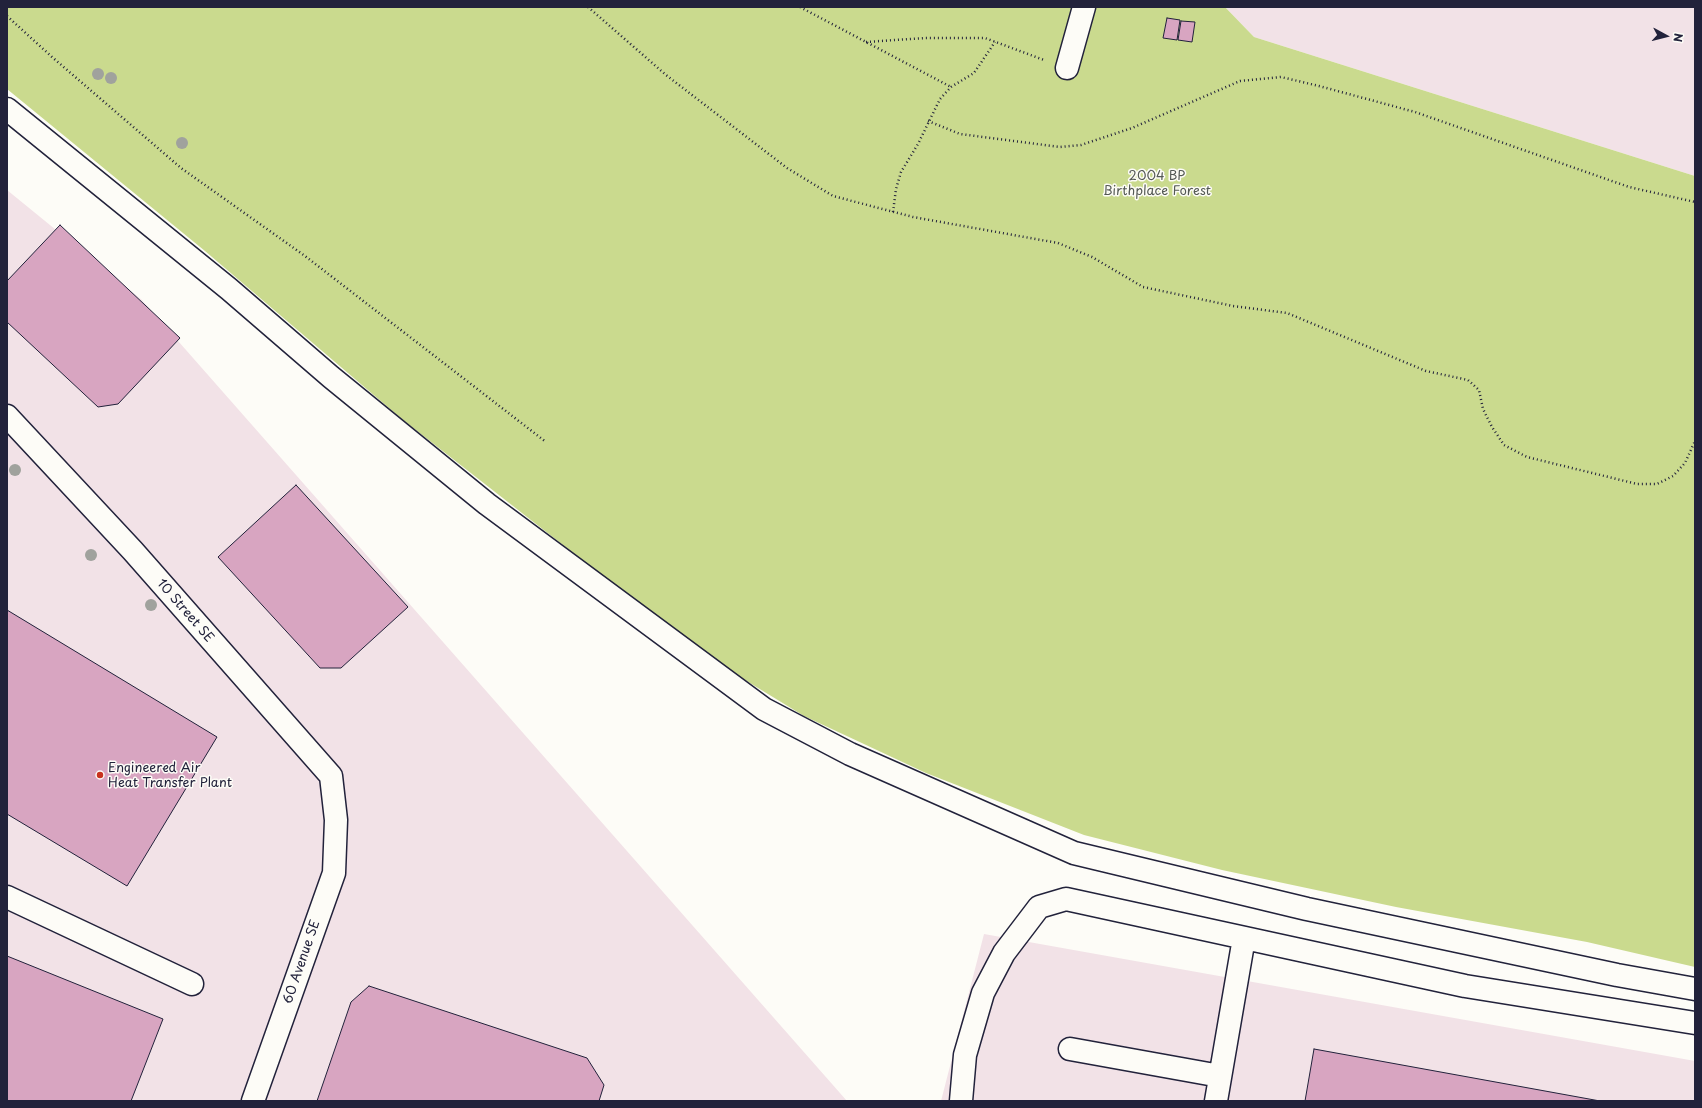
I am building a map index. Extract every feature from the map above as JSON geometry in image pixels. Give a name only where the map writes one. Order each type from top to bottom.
[{"type":"street","points":[[1067,68],[1084,7]]},
{"type":"street","points":[[7,109],[229,289],[331,377],[487,504],[764,709],[850,754],[1074,852],[1314,911],[1617,975],[1695,989]]},
{"type":"street","name":"10 Street SE","points":[[7,416],[133,551],[331,776],[336,820]]},
{"type":"street","name":"60 Avenue SE","points":[[253,1101],[334,873],[336,820]]},
{"type":"street","points":[[7,897],[192,984]]},
{"type":"street","points":[[961,1101],[965,1055],[983,993],[1004,953],[1039,907],[1066,899],[1465,986],[1695,1023]]},
{"type":"street","points":[[1216,1101],[1244,938]]},
{"type":"street","points":[[1070,1049],[1220,1076]]},
{"type":"path","points":[[588,7],[666,75],[787,168],[833,196],[913,217],[1058,243],[1092,257],[1143,286],[1233,306],[1288,313],[1426,371],[1468,380],[1479,390],[1483,409],[1492,427],[1504,445],[1527,457],[1637,484],[1657,484],[1672,476],[1685,463],[1695,440]]},
{"type":"path","points":[[800,7],[951,87]]},
{"type":"path","points":[[7,16],[52,57],[181,168],[305,256],[546,442]]},
{"type":"path","points":[[866,42],[932,38],[985,38],[1067,68]]},
{"type":"path","points":[[893,212],[896,189],[901,172],[918,144],[940,99],[951,87],[974,73],[995,42]]},
{"type":"path","points":[[928,121],[960,134],[1060,147],[1081,145],[1132,128],[1240,80],[1281,77],[1415,112],[1629,187],[1695,202]]},
{"type":"shaded area","points":[[1225,7],[1695,7],[1695,176],[1254,37]]},
{"type":"shaded area","points":[[7,190],[142,300],[847,1101],[7,1101]]},
{"type":"shaded area","points":[[984,934],[1695,1061],[1695,1101],[941,1101]]},
{"type":"green space","name":"2004 BP Birthplace Forest","points":[[7,7],[1225,7],[1254,37],[1695,176],[1695,967],[1587,942],[1396,907],[1222,870],[1084,835],[926,773],[804,716],[727,669],[609,581],[403,420],[205,251],[7,89]]},
{"type":"building","points":[[1167,18],[1180,20],[1177,40],[1163,38]]},
{"type":"building","points":[[1181,21],[1195,22],[1192,42],[1178,40]]},
{"type":"building","points":[[60,225],[180,338],[118,404],[98,407],[7,322],[7,281]]},
{"type":"building","points":[[296,485],[408,607],[341,668],[320,668],[218,557]]},
{"type":"building","name":"Engineered Air Heat Transfer Plant","points":[[7,610],[217,737],[127,886],[7,814]]},
{"type":"building","points":[[7,956],[163,1019],[131,1101],[7,1101]]},
{"type":"building","points":[[369,986],[587,1058],[604,1085],[599,1101],[317,1101],[351,1002]]},
{"type":"building","points":[[1314,1049],[1600,1101],[1305,1101]]},
{"type":"place","name":"Engineered Air Heat Transfer Plant","points":[[100,775]]}]
